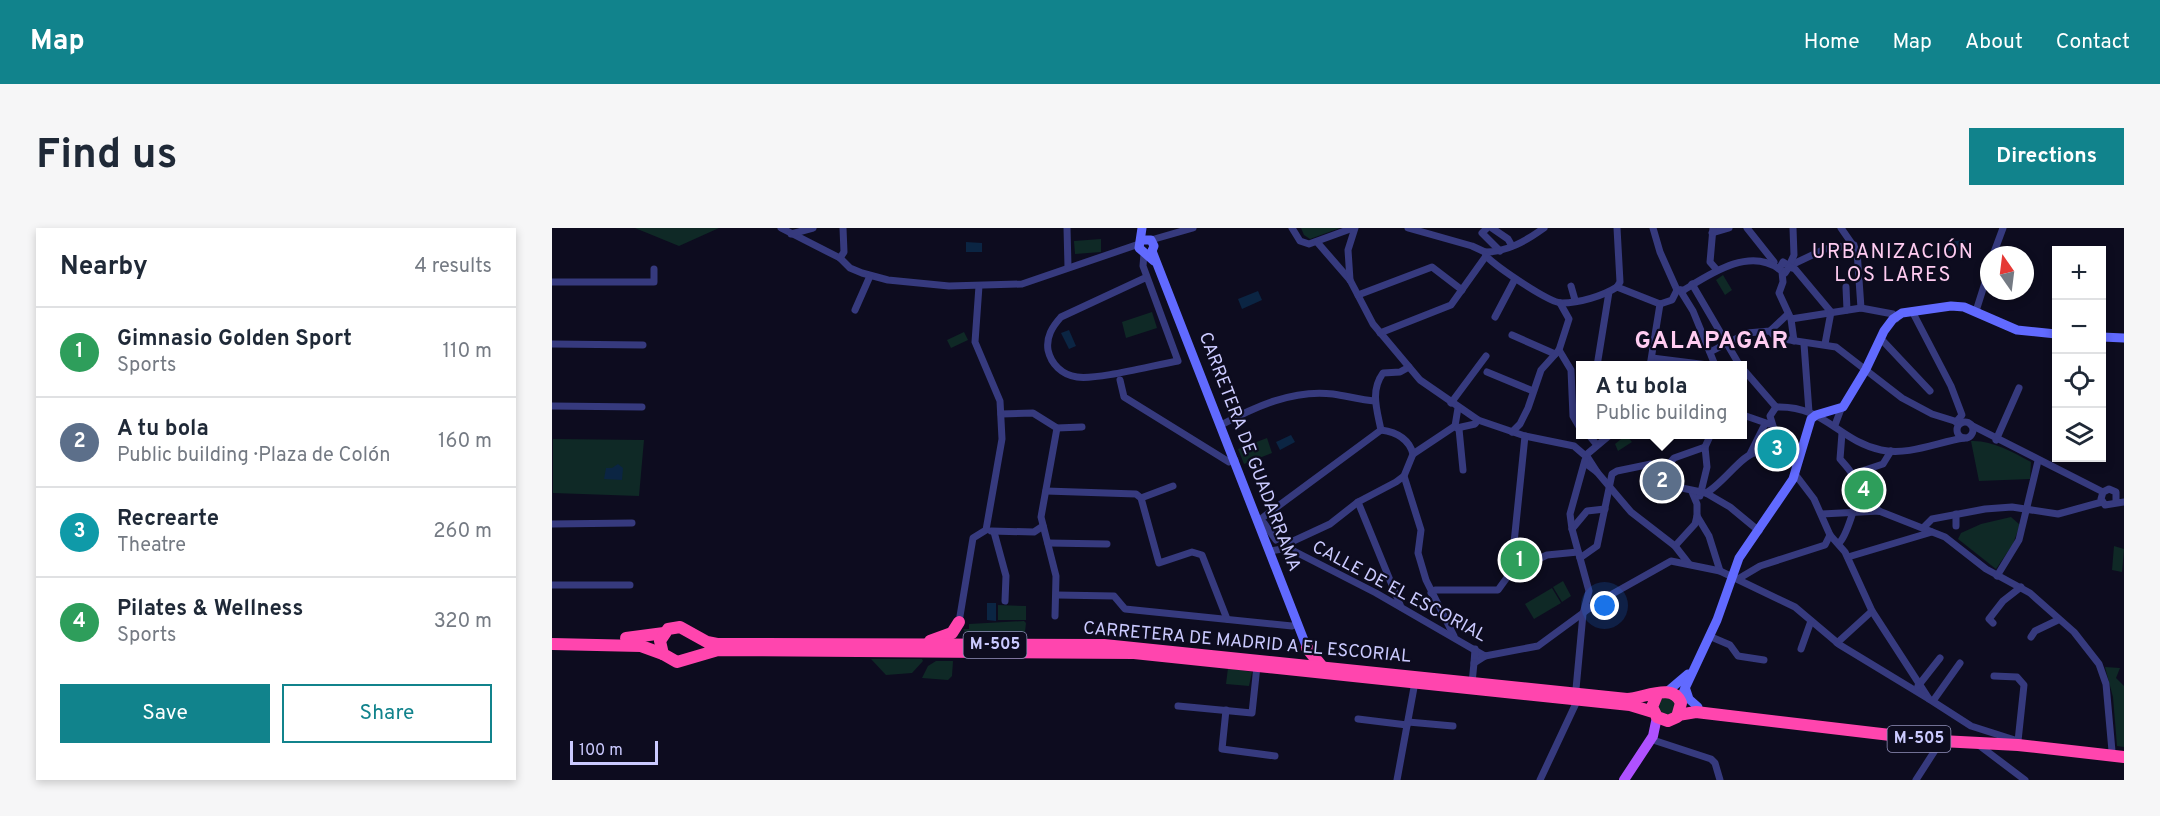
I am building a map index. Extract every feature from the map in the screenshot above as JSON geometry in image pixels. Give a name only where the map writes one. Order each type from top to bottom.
[{"type":"highway","points":[[898,645],[939,640],[952,633],[959,622]]},
{"type":"highway","points":[[959,622],[961,633],[969,642],[1001,645]]},
{"type":"highway","name":"M-505","points":[[553,641],[621,638],[664,633],[674,627],[691,633]]},
{"type":"highway","points":[[663,654],[660,646],[664,633]]},
{"type":"highway","points":[[688,659],[695,644],[691,633]]},
{"type":"highway","name":"CARRETERA DE MADRID A EL ESCORIAL","points":[[691,633],[707,642],[717,644],[1104,645],[1579,696],[1630,705],[1664,716],[1696,712],[1941,741],[2120,753]]},
{"type":"highway","name":"M-505","points":[[553,641],[641,646],[663,654],[671,661],[688,659]]},
{"type":"highway","points":[[1300,666],[1306,659],[1307,648]]},
{"type":"highway","points":[[1307,648],[1323,668]]},
{"type":"highway","name":"CARRETERA DE MADRID A EL ESCORIAL","points":[[688,659],[718,650],[1101,651],[1579,696],[1627,699],[1662,693]]},
{"type":"highway","points":[[1662,693],[1652,703],[1664,716],[1682,696]]},
{"type":"highway","name":"M-505","points":[[1662,693],[1682,696],[1698,707],[1925,735],[2018,741],[2120,753]]},
{"type":"main road","points":[[1143,228],[1147,246]]},
{"type":"main road","name":"CARRETERA DE GUADARRAMA","points":[[1147,246],[1160,268],[1258,521],[1271,545],[1307,648]]},
{"type":"main road","points":[[1682,696],[1691,670],[1735,577],[1742,552],[1759,531],[1795,474],[1796,460],[1813,413],[1841,409],[1866,369],[1884,331],[1896,317],[1912,312],[1955,306],[1976,311],[2017,330],[2052,334]]},
{"type":"main road","points":[[1875,352],[1896,323],[1912,312]]},
{"type":"main road","points":[[2106,337],[2124,338]]},
{"type":"main road","points":[[1662,693],[1691,670]]},
{"type":"main road","points":[[1624,780],[1664,716]]},
{"type":"street","points":[[781,228],[840,258],[850,268],[870,276],[915,283],[979,286],[1022,284],[1068,267],[1128,249],[1147,246],[1164,237],[1193,228]]},
{"type":"street","points":[[792,234],[813,228]]},
{"type":"street","points":[[840,258],[844,252],[843,228]]},
{"type":"street","points":[[1066,228],[1068,267]]},
{"type":"street","points":[[1292,228],[1302,242],[1309,244],[1354,228]]},
{"type":"street","points":[[1350,280],[1348,250],[1354,228]]},
{"type":"street","points":[[1408,228],[1472,246],[1515,279],[1560,303],[1569,319],[1557,352],[1541,370],[1520,424],[1512,432]]},
{"type":"street","points":[[1487,228],[1482,233],[1498,251]]},
{"type":"street","points":[[1492,228],[1508,239],[1512,246]]},
{"type":"street","points":[[1380,333],[1451,305],[1485,254],[1512,246],[1534,231],[1544,228]]},
{"type":"street","points":[[1560,303],[1609,292],[1617,287],[1620,282],[1617,228]]},
{"type":"street","points":[[1653,228],[1659,252],[1678,290],[1693,310],[1713,361]]},
{"type":"street","points":[[1717,270],[1710,262],[1712,231],[1729,228]]},
{"type":"street","points":[[1747,228],[1764,258],[1786,272],[1794,255],[1793,228]]},
{"type":"street","points":[[1841,228],[1857,251],[1861,308]]},
{"type":"street","points":[[1996,246],[2003,228]]},
{"type":"street","points":[[1317,242],[1350,280],[1380,333],[1420,380],[1478,420],[1525,436],[1574,446],[1586,455],[1599,474]]},
{"type":"street","points":[[1789,266],[1825,249],[1854,245]]},
{"type":"street","points":[[1147,246],[1142,260],[1178,361],[1079,378],[1060,370],[1048,354],[1047,344],[1054,324],[1061,317],[1147,277]]},
{"type":"street","points":[[1492,263],[1498,251]]},
{"type":"street","points":[[1617,287],[1660,304],[1672,300],[1678,290],[1717,270],[1732,264],[1764,258]]},
{"type":"street","points":[[1789,266],[1795,269],[1831,312]]},
{"type":"street","points":[[1358,295],[1432,267],[1462,290]]},
{"type":"street","points":[[1780,268],[1783,282],[1779,293],[1790,316],[1794,341]]},
{"type":"street","points":[[552,282],[654,282],[654,269]]},
{"type":"street","points":[[855,310],[870,276]]},
{"type":"street","points":[[1495,317],[1515,279]]},
{"type":"street","points":[[1692,284],[1737,361]]},
{"type":"street","points":[[979,286],[975,342],[1000,401],[1002,439],[986,530]]},
{"type":"street","points":[[1571,286],[1575,300]]},
{"type":"street","points":[[1846,287],[1847,310]]},
{"type":"street","points":[[1598,361],[1609,292]]},
{"type":"street","points":[[1976,311],[1980,298]]},
{"type":"street","points":[[1651,361],[1660,304]]},
{"type":"street","points":[[1710,352],[1747,333],[1770,331],[1790,316],[1861,308],[1896,317],[1885,337],[1930,391]]},
{"type":"street","points":[[1825,344],[1831,312]]},
{"type":"street","points":[[1912,312],[1927,336],[1963,421],[1973,430],[1967,437]]},
{"type":"street","points":[[1770,331],[1776,338],[1836,347],[1902,398],[1932,414],[1963,421],[1996,440],[2103,492],[2113,490],[2121,499],[2109,506],[2102,502],[2058,514],[2012,507],[1956,514],[1932,519],[1923,528]]},
{"type":"street","points":[[1512,335],[1557,352],[1571,370],[1573,416],[1576,421]]},
{"type":"street","points":[[552,344],[643,345]]},
{"type":"street","points":[[1804,344],[1813,413]]},
{"type":"street","points":[[1451,403],[1486,356]]},
{"type":"street","points":[[1382,430],[1375,401],[1378,381],[1383,372],[1400,372],[1409,367]]},
{"type":"street","points":[[1571,370],[1576,370]]},
{"type":"street","points":[[1487,372],[1533,391]]},
{"type":"street","points":[[1747,378],[1776,407],[1813,413],[1835,425],[1842,434],[1870,447],[1890,452],[1967,437],[1996,440]]},
{"type":"street","points":[[1120,380],[1124,397],[1229,462],[1235,460]]},
{"type":"street","points":[[1996,440],[2019,388]]},
{"type":"street","points":[[1221,425],[1252,408],[1297,395],[1332,394],[1375,401]]},
{"type":"street","points":[[552,406],[642,407]]},
{"type":"street","points":[[1703,493],[1732,473],[1742,459],[1750,454],[1765,423],[1776,407]]},
{"type":"street","points":[[1458,408],[1457,428],[1463,470]]},
{"type":"street","points":[[1835,425],[1841,409]]},
{"type":"street","points":[[1001,414],[1033,413],[1057,428],[1082,427]]},
{"type":"street","points":[[1747,416],[1765,423],[1796,460]]},
{"type":"street","points":[[1271,545],[1288,546],[1330,524],[1358,502],[1404,476],[1413,454],[1457,428],[1475,424],[1478,420]]},
{"type":"street","points":[[1963,421],[1957,432],[1967,437]]},
{"type":"street","points":[[1055,616],[1056,576],[1041,517],[1057,428]]},
{"type":"street","points":[[1258,521],[1382,430],[1391,431],[1407,441],[1413,454]]},
{"type":"street","points":[[1839,543],[1845,538],[1858,493],[1853,474],[1840,459],[1842,434]]},
{"type":"street","points":[[1511,572],[1525,436]]},
{"type":"street","points":[[1592,439],[1597,445]]},
{"type":"street","points":[[1598,602],[1590,598],[1572,529],[1571,505],[1586,455],[1605,439]]},
{"type":"street","points":[[1697,504],[1703,493],[1707,467],[1705,447],[1709,439]]},
{"type":"street","points":[[1663,471],[1674,458],[1705,447]]},
{"type":"street","points":[[1853,474],[1883,464],[1890,452]]},
{"type":"street","points":[[1750,454],[1796,460]]},
{"type":"street","points":[[1997,576],[2019,540],[2029,508],[2038,461]]},
{"type":"street","points":[[1585,463],[1609,484],[1623,503],[1675,546],[1689,564],[1735,577],[1795,607],[1837,643],[1971,726],[2018,741],[2024,686],[2017,677],[1994,676]]},
{"type":"street","points":[[1599,474],[1648,464],[1663,471],[1677,487],[1726,500],[1759,531]]},
{"type":"street","points":[[1431,592],[1435,590],[1498,590],[1511,572],[1547,555],[1579,555],[1597,546],[1609,484],[1617,471]]},
{"type":"street","points":[[1795,474],[1822,514],[1830,535],[1839,543],[1848,557],[1872,611],[1931,700]]},
{"type":"street","points":[[1404,476],[1421,530],[1418,553],[1431,592],[1454,636]]},
{"type":"street","points":[[1141,498],[1173,486]]},
{"type":"street","points":[[1046,491],[1136,494],[1141,498],[1159,563],[1192,552],[1202,555],[1227,619]]},
{"type":"street","points":[[1675,546],[1695,524],[1697,504],[1692,492]]},
{"type":"street","points":[[2102,502],[2103,492]]},
{"type":"street","points":[[1858,493],[1879,511],[1955,540],[1997,576],[2021,587],[2074,632],[2099,664],[2120,753]]},
{"type":"street","points":[[1358,502],[1401,607]]},
{"type":"street","points":[[1572,529],[1587,512],[1605,510]]},
{"type":"street","points":[[1822,514],[1879,511]]},
{"type":"street","points":[[1956,514],[1956,526]]},
{"type":"street","points":[[1697,516],[1709,536],[1720,571]]},
{"type":"street","points":[[1932,519],[1932,532]]},
{"type":"street","points":[[552,524],[632,523]]},
{"type":"street","points":[[959,622],[973,538],[986,530],[1034,532],[1043,526]]},
{"type":"street","points":[[994,532],[1006,576],[1005,601]]},
{"type":"street","points":[[1848,557],[1932,532]]},
{"type":"street","points":[[1735,577],[1760,566],[1825,545],[1830,535]]},
{"type":"street","points":[[1048,543],[1107,544]]},
{"type":"street","name":"CALLE DE EL ESCORIAL","points":[[1271,545],[1288,546],[1454,636],[1485,656],[1538,646],[1598,602],[1671,561],[1689,564]]},
{"type":"street","points":[[552,585],[630,585]]},
{"type":"street","points":[[1993,623],[1989,619],[2003,601],[2021,587]]},
{"type":"street","points":[[1540,780],[1579,696],[1589,591]]},
{"type":"street","points":[[1057,595],[1114,596],[1125,609],[1292,626],[1298,624]]},
{"type":"street","points":[[1837,643],[1872,611]]},
{"type":"street","points":[[2031,637],[2036,631],[2058,620]]},
{"type":"street","points":[[1801,649],[1811,621]]},
{"type":"street","points":[[1709,636],[1730,645],[1738,656],[1764,660]]},
{"type":"street","points":[[1472,683],[1475,649]]},
{"type":"street","points":[[1474,663],[1485,656]]},
{"type":"street","points":[[1913,689],[1920,684],[1940,658]]},
{"type":"street","points":[[1931,700],[1960,663]]},
{"type":"street","points":[[1178,706],[1252,713],[1257,666]]},
{"type":"street","points":[[1397,780],[1415,682]]},
{"type":"street","points":[[1226,710],[1222,749],[1275,756]]},
{"type":"street","points":[[1358,720],[1453,726]]},
{"type":"street","points":[[1652,738],[1711,759],[1718,768],[1720,780]]},
{"type":"street","points":[[1916,780],[1941,741]]},
{"type":"street","points":[[1976,743],[2025,780]]},
{"type":"street","points":[[1998,745],[1998,760]]},
{"type":"green space","points":[[635,228],[719,228],[679,246]]},
{"type":"green space","points":[[1301,228],[1340,228],[1310,239],[1304,235]]},
{"type":"green space","points":[[1101,239],[1101,252],[1075,254],[1074,241]]},
{"type":"green space","points":[[1723,275],[1732,290],[1725,295],[1716,280]]},
{"type":"green space","points":[[1152,312],[1157,328],[1126,338],[1122,322]]},
{"type":"green space","points":[[964,332],[968,340],[951,348],[947,340]]},
{"type":"green space","points":[[1267,438],[1272,453],[1244,464],[1238,449]]},
{"type":"green space","points":[[553,439],[644,440],[639,496],[553,493]]},
{"type":"green space","points":[[1621,439],[1629,439],[1632,442],[1618,451],[1615,444]]},
{"type":"green space","points":[[1971,441],[1994,445],[2031,462],[2030,479],[1979,481]]},
{"type":"green space","points":[[2011,517],[2020,525],[2013,544],[1996,569],[1958,539],[1961,533],[1981,524]]},
{"type":"green space","points":[[2114,546],[2124,549],[2122,572],[2112,570]]},
{"type":"green space","points":[[1563,581],[1571,596],[1562,602],[1553,587]]},
{"type":"green space","points":[[1552,588],[1561,603],[1534,619],[1525,604]]},
{"type":"green space","points":[[998,605],[1026,606],[1026,620],[998,620]]},
{"type":"green space","points":[[1024,621],[1026,623],[1024,641],[973,639],[967,636],[963,629],[969,629],[969,624]]},
{"type":"green space","points":[[871,659],[922,659],[923,661],[912,673],[886,675]]},
{"type":"green space","points":[[936,661],[953,661],[952,676],[948,680],[922,678],[928,666]]},
{"type":"green space","points":[[2105,667],[2120,668],[2116,678],[2124,686],[2124,747],[2117,746],[2113,697]]},
{"type":"green space","points":[[1228,668],[1252,672],[1249,686],[1226,684]]},
{"type":"green space","points":[[1667,697],[1673,700],[1676,706],[1673,712],[1667,715],[1661,712],[1658,706],[1661,700]]},
{"type":"water","points":[[1965,240],[1966,249],[1948,251],[1947,242]]},
{"type":"water","points":[[966,242],[982,243],[982,252],[966,252]]},
{"type":"water","points":[[1258,291],[1262,300],[1242,309],[1238,299]]},
{"type":"water","points":[[1069,330],[1076,346],[1069,349],[1061,333]]},
{"type":"water","points":[[1291,435],[1295,442],[1280,450],[1276,442]]},
{"type":"water","points":[[618,464],[623,468],[622,480],[604,479],[606,468],[612,468]]},
{"type":"water","points":[[987,603],[996,603],[996,621],[987,620]]},
{"type":"place","name":"Recrearte","points":[[1777,449]]},
{"type":"place","name":"A tu bola","points":[[1662,481]]},
{"type":"place","name":"Pilates & Wellness","points":[[1864,490]]},
{"type":"place","name":"Gimnasio Golden Sport","points":[[1520,560]]},
{"type":"district","name":"URBANIZACIÓN LOS LARES","points":[[1893,264]]},
{"type":"district","name":"GALAPAGAR","points":[[1712,342]]}]
